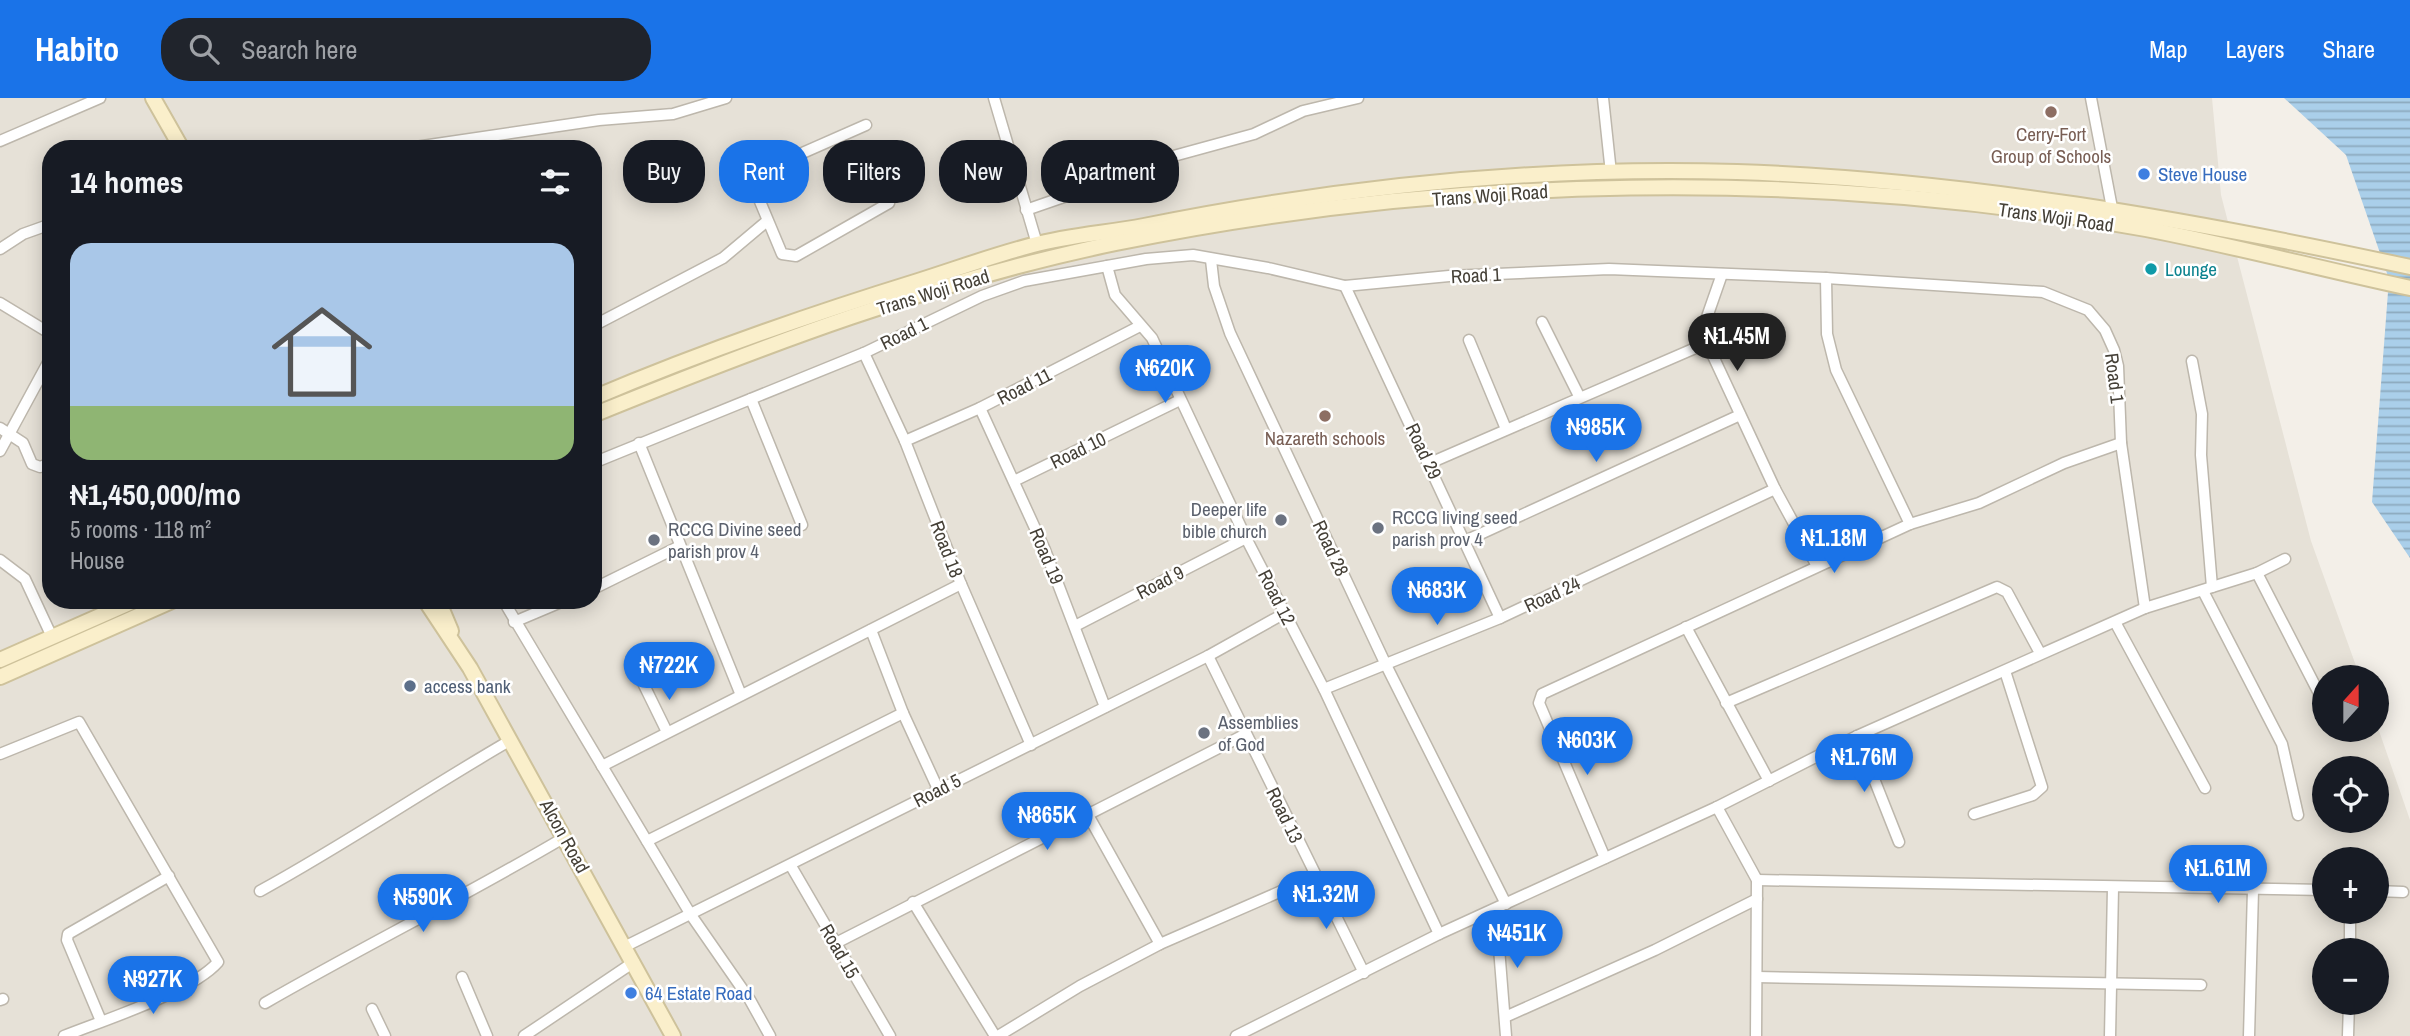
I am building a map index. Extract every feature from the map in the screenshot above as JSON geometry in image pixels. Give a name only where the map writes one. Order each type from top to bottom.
[{"type":"main road","points":[[153,98],[177,140]]},
{"type":"main road","name":"Trans Woji Road","points":[[602,395],[799,318],[1037,244],[1327,193],[1435,183],[1611,173],[1735,172],[1915,200],[2147,230],[2410,288]]},
{"type":"main road","points":[[1915,200],[1916,185]]},
{"type":"main road","name":"Trans Woji Road","points":[[602,411],[709,367],[824,326],[984,276],[1127,241],[1285,215],[1436,197],[1619,188],[1916,185],[2112,208],[2276,238],[2410,267]]},
{"type":"main road","points":[[0,660],[115,609]]},
{"type":"main road","points":[[0,677],[154,609]]},
{"type":"main road","points":[[431,609],[453,639]]},
{"type":"main road","points":[[441,609],[453,639]]},
{"type":"main road","name":"Alcon Road","points":[[453,639],[673,1036]]},
{"type":"street","points":[[0,141],[100,98]]},
{"type":"street","points":[[463,140],[599,120],[673,114],[726,98]]},
{"type":"street","points":[[994,98],[1037,244]]},
{"type":"street","points":[[1026,210],[1081,191],[1137,166],[1254,134],[1303,111],[1358,98]]},
{"type":"street","points":[[1603,98],[1611,173]]},
{"type":"street","points":[[2091,98],[2112,208]]},
{"type":"street","points":[[866,125],[754,175],[754,187],[782,254],[796,256],[887,203]]},
{"type":"street","points":[[602,321],[723,258],[767,221]]},
{"type":"street","points":[[0,249],[23,234],[42,227]]},
{"type":"street","name":"Road 1","points":[[602,459],[863,352],[992,292],[1024,281],[1107,266],[1193,255],[1345,285],[1449,276],[1609,269],[1826,278],[2043,292],[2088,310],[2105,330],[2118,366],[2121,443],[2145,608]]},
{"type":"street","name":"Road 28","points":[[1211,260],[1214,286],[1230,333],[1387,665],[1506,904]]},
{"type":"street","name":"Road 12","points":[[1107,266],[1115,295],[1152,338],[1246,538],[1324,689],[1439,934]]},
{"type":"street","points":[[1722,274],[1707,317],[1707,343],[1775,489],[1817,566]]},
{"type":"street","points":[[1826,278],[1827,334],[1836,370],[1910,524]]},
{"type":"street","name":"Road 29","points":[[1345,285],[1500,618]]},
{"type":"street","points":[[0,303],[42,329]]},
{"type":"street","points":[[1542,322],[1579,396]]},
{"type":"street","name":"Road 11","points":[[905,441],[980,408],[1140,326]]},
{"type":"street","points":[[1469,340],[1506,429]]},
{"type":"street","points":[[1430,463],[1579,396],[1707,343]]},
{"type":"street","name":"Road 18","points":[[863,352],[905,441],[961,584],[1031,745]]},
{"type":"street","points":[[2192,361],[2202,414],[2201,455],[2208,589],[2282,744],[2298,815]]},
{"type":"street","points":[[0,451],[42,374]]},
{"type":"street","points":[[751,398],[802,525]]},
{"type":"street","name":"Road 10","points":[[1014,481],[1180,400]]},
{"type":"street","name":"Road 19","points":[[980,408],[1075,626],[1105,707]]},
{"type":"street","points":[[1465,541],[1740,415]]},
{"type":"street","points":[[0,428],[23,443],[32,464],[42,466]]},
{"type":"street","points":[[639,443],[741,695]]},
{"type":"street","points":[[1605,858],[1539,698],[1910,524],[1979,503],[2064,463],[2121,443]]},
{"type":"street","name":"Road 24","points":[[1324,689],[1500,618],[1775,489]]},
{"type":"street","name":"Road 9","points":[[1075,626],[1246,538]]},
{"type":"street","points":[[602,585],[680,547]]},
{"type":"street","points":[[1236,1036],[1439,934],[1484,916],[1717,807],[1857,736],[2145,608],[2257,573],[2285,559]]},
{"type":"street","points":[[0,561],[25,579],[52,637]]},
{"type":"street","points":[[2257,573],[2312,680]]},
{"type":"street","points":[[602,766],[961,584]]},
{"type":"street","points":[[1726,703],[1997,587],[2007,592],[2040,653]]},
{"type":"street","points":[[508,609],[691,915],[750,1000],[770,1036]]},
{"type":"street","points":[[514,622],[545,609]]},
{"type":"street","name":"Road 5","points":[[625,946],[791,866],[938,789],[1208,656],[1285,613]]},
{"type":"street","points":[[2115,622],[2205,788]]},
{"type":"street","points":[[1686,627],[1769,781]]},
{"type":"street","points":[[871,630],[903,713],[938,789]]},
{"type":"street","name":"Road 13","points":[[1208,656],[1364,973]]},
{"type":"street","points":[[1974,814],[2032,795],[2042,787],[2005,671]]},
{"type":"street","points":[[644,685],[667,732]]},
{"type":"street","points":[[648,841],[903,713]]},
{"type":"street","points":[[0,754],[79,722],[218,962],[210,971],[170,992],[64,1036]]},
{"type":"street","points":[[834,944],[1246,734]]},
{"type":"street","points":[[1857,736],[1899,842]]},
{"type":"street","points":[[260,891],[338,848],[396,809],[511,740]]},
{"type":"street","points":[[1717,807],[1757,880],[1756,1036]]},
{"type":"street","points":[[1088,815],[1160,944]]},
{"type":"street","points":[[264,1003],[357,950],[492,880],[565,837]]},
{"type":"street","name":"Road 15","points":[[791,866],[890,1036]]},
{"type":"street","points":[[101,1021],[67,940],[68,934],[169,876]]},
{"type":"street","points":[[913,902],[996,1036],[1080,986],[1160,944],[1315,876]]},
{"type":"street","points":[[1757,880],[2312,890]]},
{"type":"street","points":[[2110,1036],[2113,888]]},
{"type":"street","points":[[2249,1036],[2253,890]]},
{"type":"street","points":[[2389,891],[2403,892]]},
{"type":"street","points":[[1505,1017],[1655,950],[1757,899]]},
{"type":"street","points":[[1484,916],[1499,948],[1506,1036]]},
{"type":"street","points":[[524,1036],[634,962]]},
{"type":"street","points":[[1758,977],[2201,985]]},
{"type":"street","points":[[462,978],[487,1036]]},
{"type":"street","points":[[372,1009],[385,1036]]},
{"type":"street","points":[[2348,1036],[2349,1015]]},
{"type":"shaded area","points":[[0,98],[2212,98],[2221,195],[2311,541],[2356,665],[2312,665],[2312,742],[2383,742],[2388,756],[2312,756],[2312,833],[2389,833],[2389,760],[2410,820],[2410,1036],[0,1036]]},
{"type":"water","points":[[2284,98],[2410,98],[2410,558],[2372,502],[2389,279],[2346,155]]},
{"type":"place","name":"Cerry-Fort Group of Schools","points":[[2051,112]]},
{"type":"place","name":"Steve House","points":[[2144,174]]},
{"type":"place","name":"Lounge","points":[[2151,269]]},
{"type":"place","name":"Nazareth schools","points":[[1325,416]]},
{"type":"place","name":"Deeper life bible church","points":[[1281,520]]},
{"type":"place","name":"RCCG living seed parish prov 4","points":[[1378,528]]},
{"type":"place","name":"RCCG Divine seed parish prov 4","points":[[654,540]]},
{"type":"place","name":"access bank","points":[[410,686]]},
{"type":"place","name":"Assemblies of God","points":[[1204,733]]},
{"type":"place","name":"64 Estate Road","points":[[631,993]]}]
